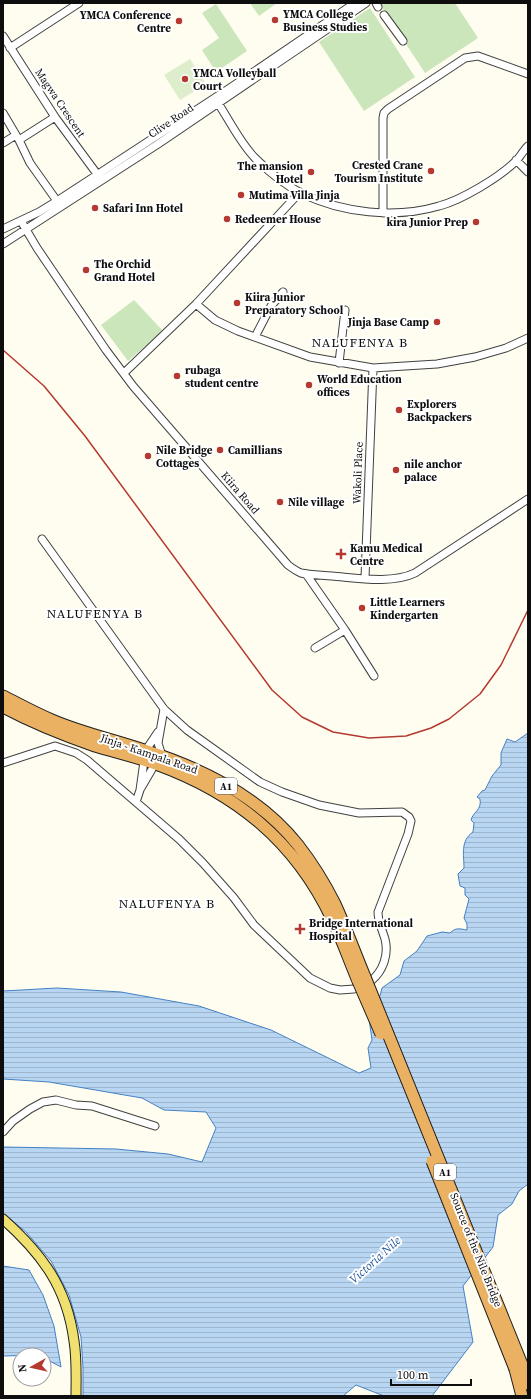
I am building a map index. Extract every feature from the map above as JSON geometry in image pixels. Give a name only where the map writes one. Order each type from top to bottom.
[{"type":"highway","name":"Jinja - Kampala Road","points":[[3,696],[51,720],[145,756]]},
{"type":"highway","name":"Jinja - Kampala Road","points":[[3,707],[47,729],[208,775],[259,806],[292,838],[304,853],[327,888],[338,911],[362,982]]},
{"type":"highway","name":"Source of the Nile Bridge","points":[[362,982],[519,1368]]},
{"type":"highway","name":"A1","points":[[519,1368],[528,1384]]},
{"type":"highway","name":"A1","points":[[519,1368],[522,1396]]},
{"type":"main road","points":[[3,1219],[39,1256],[53,1276],[62,1293],[68,1310],[74,1342],[76,1396]]},
{"type":"street","points":[[10,48],[79,3]]},
{"type":"street","name":"Clive Road","points":[[3,244],[48,215],[99,177],[355,3]]},
{"type":"street","name":"Clive Road","points":[[3,229],[39,212],[99,177],[218,103],[366,3]]},
{"type":"street","points":[[384,15],[403,41]]},
{"type":"street","name":"Magwa Crescent","points":[[3,36],[55,117],[99,177]]},
{"type":"street","points":[[382,213],[383,118],[388,109],[465,58],[478,56],[528,74]]},
{"type":"street","points":[[218,103],[254,157],[274,175],[300,192],[325,203],[382,213],[425,210],[455,200],[485,184],[516,160],[528,146]]},
{"type":"street","points":[[3,113],[18,137],[30,163],[57,201]]},
{"type":"street","points":[[3,143],[18,137],[55,117]]},
{"type":"street","points":[[516,160],[528,172]]},
{"type":"street","points":[[124,373],[196,304],[300,192]]},
{"type":"street","name":"Kiira Road","points":[[21,221],[93,333],[124,373],[288,565],[295,570],[306,574],[365,578],[391,579],[407,577],[528,499]]},
{"type":"street","points":[[256,337],[271,306],[283,292]]},
{"type":"street","points":[[196,304],[215,320],[238,331],[310,357],[373,368],[437,364],[475,357],[506,348],[528,338]]},
{"type":"street","points":[[339,363],[345,310]]},
{"type":"street","name":"Wakoli Place","points":[[365,578],[373,368]]},
{"type":"street","points":[[3,763],[55,746],[76,753],[87,760],[161,823],[203,863],[234,898],[254,924],[310,978],[330,988],[340,990],[377,976],[386,960],[387,950],[385,939],[378,920],[378,912],[403,849],[411,821],[409,817],[402,812],[359,813],[319,805],[282,792],[260,782],[186,730],[164,709],[42,539]]},
{"type":"street","points":[[306,574],[345,630],[374,676]]},
{"type":"street","points":[[315,648],[345,630]]},
{"type":"street","points":[[140,790],[159,760],[158,743],[164,709]]},
{"type":"street","points":[[136,802],[140,790],[145,756],[161,726]]},
{"type":"street","points":[[3,1132],[14,1121],[30,1109],[43,1102],[56,1100],[92,1106],[155,1126]]},
{"type":"green space","points":[[250,3],[277,3],[259,16]]},
{"type":"green space","points":[[379,3],[455,3],[478,38],[425,73]]},
{"type":"green space","points":[[216,4],[247,51],[216,72],[202,50],[219,38],[202,13]]},
{"type":"green space","points":[[370,8],[415,77],[364,111],[319,42]]},
{"type":"green space","name":"YMCA Volleyball Court","points":[[190,59],[206,84],[180,100],[164,75]]},
{"type":"green space","points":[[134,300],[163,331],[128,361],[101,325]]},
{"type":"water","name":"Victoria Nile","points":[[528,733],[528,1184],[519,1191],[512,1204],[498,1215],[493,1247],[463,1286],[473,1342],[432,1396],[384,1396],[356,1385],[343,1396],[83,1396],[81,1337],[69,1295],[51,1261],[26,1232],[3,1213],[3,1147],[116,1149],[168,1154],[202,1162],[216,1128],[206,1112],[164,1110],[142,1098],[49,1082],[3,1079],[3,991],[57,988],[121,992],[199,1006],[271,1030],[359,1073],[371,1068],[368,1048],[372,1040],[368,1011],[372,1003],[380,996],[382,988],[400,975],[404,961],[417,951],[427,936],[442,932],[450,933],[456,929],[467,930],[467,924],[464,918],[469,899],[465,895],[465,888],[460,886],[458,874],[464,868],[464,844],[473,832],[474,823],[471,820],[480,806],[480,799],[477,797],[482,791],[485,790],[492,776],[501,765],[501,753],[507,739],[515,742]]},
{"type":"water","points":[[3,1266],[29,1270],[43,1295],[54,1326],[61,1367],[52,1362],[52,1347],[12,1347],[12,1356],[3,1356]]},
{"type":"railway","points":[[3,350],[44,386],[85,436],[272,690],[302,717],[333,732],[369,738],[406,736],[431,728],[449,719],[480,694],[501,665],[528,610]]},
{"type":"place","name":"YMCA College Business Studies","points":[[275,20]]},
{"type":"place","name":"YMCA Conference Centre","points":[[179,21]]},
{"type":"place","name":"YMCA Volleyball Court","points":[[185,79]]},
{"type":"place","name":"Crested Crane Tourism Institute","points":[[431,171]]},
{"type":"place","name":"The mansion Hotel","points":[[311,172]]},
{"type":"place","name":"Mutima Villa Jinja","points":[[241,195]]},
{"type":"place","name":"Safari Inn Hotel","points":[[95,208]]},
{"type":"place","name":"Redeemer House","points":[[227,219]]},
{"type":"place","name":"kira Junior Prep","points":[[476,222]]},
{"type":"place","name":"The Orchid Grand Hotel","points":[[86,270]]},
{"type":"place","name":"Kiira Junior Preparatory School","points":[[237,303]]},
{"type":"place","name":"Jinja Base Camp","points":[[437,322]]},
{"type":"place","name":"rubaga student centre","points":[[177,376]]},
{"type":"place","name":"World Education offices","points":[[309,385]]},
{"type":"place","name":"Explorers Backpackers","points":[[399,410]]},
{"type":"place","name":"Camillians","points":[[220,450]]},
{"type":"place","name":"Nile Bridge Cottages","points":[[148,456]]},
{"type":"place","name":"nile anchor palace","points":[[396,470]]},
{"type":"place","name":"Nile village","points":[[280,502]]},
{"type":"place","name":"Kamu Medical Centre","points":[[341,554]]},
{"type":"place","name":"Little Learners Kindergarten","points":[[362,608]]},
{"type":"place","name":"Bridge International Hospital","points":[[300,929]]},
{"type":"district","name":"NALUFENYA B","points":[[360,342]]},
{"type":"district","name":"NALUFENYA B","points":[[95,613]]},
{"type":"district","name":"NALUFENYA B","points":[[167,903]]}]
